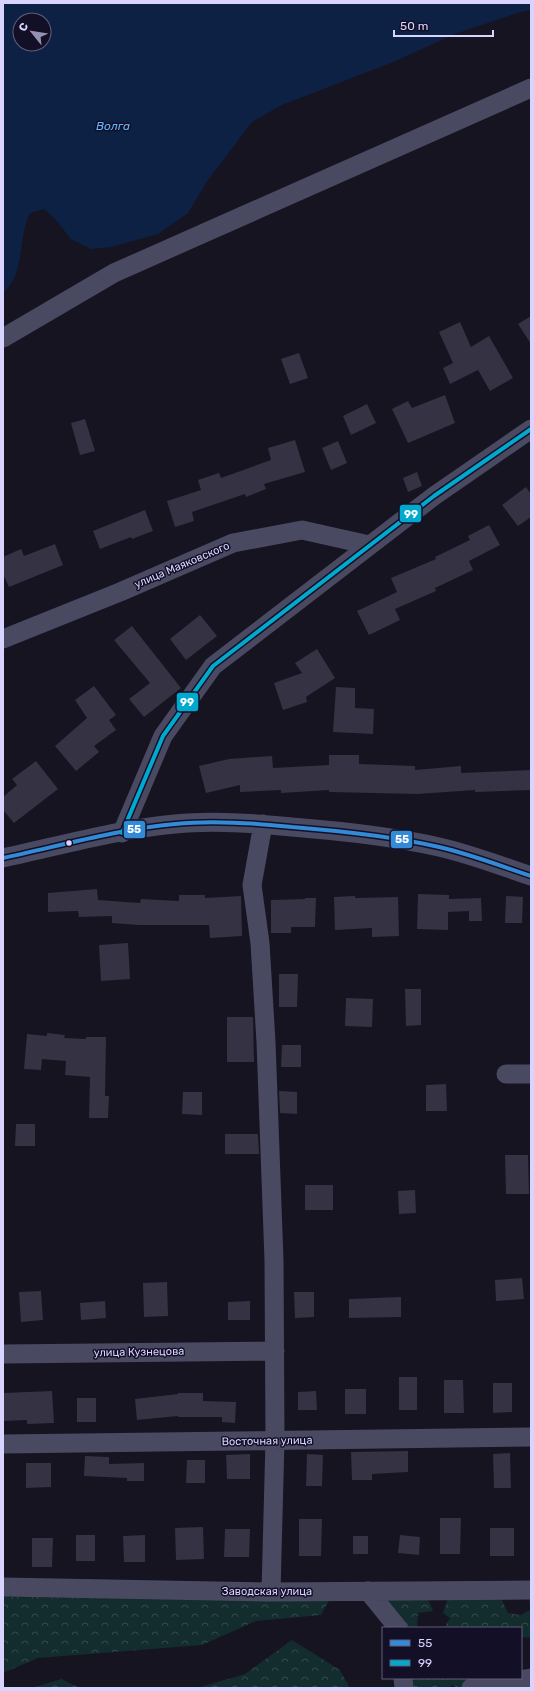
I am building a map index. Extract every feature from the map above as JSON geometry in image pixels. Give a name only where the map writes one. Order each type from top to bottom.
[{"type":"street","points":[[3,338],[114,273],[531,88]]},
{"type":"street","points":[[122,833],[163,736],[213,666],[434,496],[531,429]]},
{"type":"street","name":"улица Маяковского","points":[[3,639],[112,595],[233,543],[302,530],[369,545]]},
{"type":"street","points":[[3,858],[122,833],[175,824],[204,822],[263,824],[350,832],[407,840],[475,857],[531,876]]},
{"type":"street","points":[[263,824],[252,885],[260,943],[266,1042],[274,1260],[275,1440],[271,1592]]},
{"type":"street","points":[[506,1074],[531,1074]]},
{"type":"street","name":"улица Кузнецова","points":[[3,1354],[275,1351]]},
{"type":"street","name":"Восточная улица","points":[[3,1444],[531,1437]]},
{"type":"street","name":"Заводская улица","points":[[3,1587],[271,1592],[531,1590]]},
{"type":"street","points":[[368,1591],[397,1627]]},
{"type":"street","points":[[471,1688],[531,1678]]},
{"type":"green space","points":[[391,1596],[413,1596],[429,1601],[433,1611],[418,1613],[417,1627],[400,1627],[384,1602]]},
{"type":"green space","points":[[500,1596],[508,1613],[521,1615],[530,1610],[529,1597],[531,1597],[531,1638],[522,1638],[522,1627],[445,1627],[450,1618],[443,1613],[448,1598]]},
{"type":"green space","points":[[3,1597],[330,1599],[321,1615],[256,1621],[202,1645],[38,1658],[3,1673]]},
{"type":"green space","points":[[292,1640],[340,1670],[350,1688],[197,1688],[245,1674]]},
{"type":"green space","points":[[61,1679],[80,1688],[32,1688]]},
{"type":"green space","points":[[408,1679],[493,1679],[468,1688],[457,1688],[453,1685],[448,1688],[408,1688]]},
{"type":"water","name":"Волга","points":[[3,3],[531,3],[531,10],[520,12],[455,34],[393,62],[282,105],[252,122],[208,180],[188,213],[158,234],[111,247],[91,249],[71,239],[55,219],[44,209],[30,213],[26,223],[18,266],[10,285],[3,293]]},
{"type":"building","points":[[531,316],[531,344],[518,324]]},
{"type":"building","points":[[460,322],[471,347],[489,336],[513,378],[490,391],[478,370],[450,384],[443,368],[453,363],[439,332]]},
{"type":"building","points":[[299,353],[308,378],[290,384],[281,359]]},
{"type":"building","points":[[445,395],[455,423],[408,443],[392,409],[408,401],[412,408]]},
{"type":"building","points":[[367,404],[376,423],[351,435],[343,416]]},
{"type":"building","points":[[85,419],[95,451],[80,455],[71,423]]},
{"type":"building","points":[[295,440],[305,472],[264,484],[266,489],[246,497],[245,494],[192,512],[194,521],[175,527],[167,501],[201,490],[198,480],[219,473],[221,478],[271,460],[268,448]]},
{"type":"building","points":[[338,441],[347,463],[331,470],[322,448]]},
{"type":"building","points":[[417,472],[422,486],[408,492],[403,478]]},
{"type":"building","points":[[526,487],[531,494],[531,517],[518,526],[502,505]]},
{"type":"building","points":[[145,510],[153,531],[132,539],[131,537],[100,549],[93,531]]},
{"type":"building","points":[[489,525],[500,545],[469,561],[473,570],[435,588],[436,591],[395,609],[400,620],[369,635],[357,611],[397,592],[391,578],[436,559],[435,557],[470,540],[468,536]]},
{"type":"building","points":[[55,544],[63,565],[9,587],[3,574],[3,557],[21,549],[24,556]]},
{"type":"building","points":[[200,615],[217,636],[186,660],[170,639]]},
{"type":"building","points":[[132,626],[181,688],[144,717],[129,699],[150,683],[114,640]]},
{"type":"building","points":[[317,649],[335,678],[306,697],[307,702],[283,710],[274,683],[302,673],[295,663]]},
{"type":"building","points":[[94,686],[116,715],[109,720],[116,730],[94,746],[99,752],[76,771],[55,746],[87,718],[75,700]]},
{"type":"building","points":[[336,687],[355,688],[355,708],[374,709],[373,734],[333,732]]},
{"type":"building","points":[[329,755],[359,755],[359,764],[415,766],[415,770],[461,766],[461,773],[531,770],[531,790],[475,792],[475,790],[417,794],[329,792],[329,790],[281,793],[281,790],[240,792],[240,785],[206,793],[199,766],[229,759],[272,756],[273,768],[329,765]]},
{"type":"building","points":[[36,761],[58,789],[14,823],[3,810],[3,797],[17,785],[12,779]]},
{"type":"building","points":[[97,889],[98,900],[140,903],[141,899],[179,901],[179,895],[205,895],[205,898],[241,896],[242,936],[210,938],[209,925],[139,925],[112,923],[112,916],[79,917],[78,911],[48,912],[48,893]]},
{"type":"building","points":[[418,894],[449,895],[449,899],[481,898],[482,921],[469,921],[469,911],[448,912],[448,930],[417,929]]},
{"type":"building","points":[[355,896],[355,898],[398,897],[399,936],[372,937],[372,928],[335,930],[334,897]]},
{"type":"building","points":[[506,896],[523,897],[522,923],[505,923]]},
{"type":"building","points":[[316,898],[315,927],[291,927],[291,933],[271,933],[271,900]]},
{"type":"building","points":[[128,943],[130,979],[101,981],[99,945]]},
{"type":"building","points":[[279,974],[298,974],[297,1007],[279,1007]]},
{"type":"building","points":[[405,989],[421,989],[421,1025],[406,1026]]},
{"type":"building","points":[[346,998],[373,999],[372,1027],[345,1026]]},
{"type":"building","points":[[227,1017],[253,1017],[254,1062],[227,1062]]},
{"type":"building","points":[[47,1033],[65,1035],[64,1038],[86,1039],[86,1037],[106,1037],[105,1096],[109,1096],[108,1118],[89,1118],[90,1077],[65,1075],[66,1061],[42,1059],[41,1070],[24,1069],[27,1034],[47,1036]]},
{"type":"building","points":[[282,1045],[301,1045],[301,1067],[281,1067]]},
{"type":"building","points":[[446,1084],[447,1111],[426,1111],[426,1085]]},
{"type":"building","points":[[279,1091],[297,1092],[297,1114],[280,1113]]},
{"type":"building","points":[[183,1092],[202,1092],[202,1115],[182,1114]]},
{"type":"building","points":[[16,1124],[35,1124],[35,1146],[15,1146]]},
{"type":"building","points":[[225,1134],[258,1134],[259,1154],[225,1154]]},
{"type":"building","points":[[505,1155],[528,1155],[529,1194],[506,1194]]},
{"type":"building","points":[[305,1185],[333,1185],[333,1210],[305,1210]]},
{"type":"building","points":[[415,1190],[416,1213],[399,1214],[398,1191]]},
{"type":"building","points":[[522,1278],[524,1299],[496,1301],[495,1280]]},
{"type":"building","points":[[167,1282],[168,1316],[144,1317],[143,1283]]},
{"type":"building","points":[[41,1291],[43,1320],[21,1322],[19,1292]]},
{"type":"building","points":[[294,1292],[314,1292],[314,1317],[295,1318]]},
{"type":"building","points":[[401,1297],[401,1317],[349,1318],[349,1299]]},
{"type":"building","points":[[105,1301],[106,1318],[81,1320],[80,1303]]},
{"type":"building","points":[[250,1301],[250,1320],[228,1320],[228,1302]]},
{"type":"building","points":[[399,1377],[417,1377],[417,1410],[399,1410]]},
{"type":"building","points":[[444,1380],[463,1380],[464,1413],[444,1413]]},
{"type":"building","points":[[493,1383],[512,1383],[512,1412],[493,1413]]},
{"type":"building","points":[[345,1389],[366,1389],[366,1414],[345,1414]]},
{"type":"building","points":[[52,1391],[54,1423],[27,1424],[27,1420],[3,1421],[3,1393]]},
{"type":"building","points":[[316,1391],[317,1410],[298,1410],[298,1392]]},
{"type":"building","points":[[178,1393],[203,1393],[203,1401],[236,1402],[235,1423],[222,1422],[222,1417],[178,1416],[137,1420],[135,1399]]},
{"type":"building","points":[[77,1398],[96,1398],[96,1422],[77,1422]]},
{"type":"building","points":[[408,1451],[408,1472],[372,1474],[372,1480],[352,1480],[351,1452]]},
{"type":"building","points":[[510,1453],[511,1488],[494,1488],[493,1454]]},
{"type":"building","points":[[250,1454],[250,1479],[227,1479],[226,1455]]},
{"type":"building","points":[[307,1454],[323,1455],[322,1486],[306,1486]]},
{"type":"building","points":[[85,1456],[109,1457],[109,1464],[144,1463],[144,1481],[127,1481],[127,1478],[84,1476]]},
{"type":"building","points":[[187,1460],[205,1460],[205,1483],[186,1483]]},
{"type":"building","points":[[26,1463],[51,1463],[51,1487],[26,1488]]},
{"type":"building","points":[[440,1518],[461,1518],[460,1554],[440,1554]]},
{"type":"building","points":[[299,1519],[322,1519],[321,1556],[299,1556]]},
{"type":"building","points":[[203,1527],[204,1559],[176,1560],[175,1528]]},
{"type":"building","points":[[490,1528],[514,1528],[514,1556],[490,1556]]},
{"type":"building","points":[[225,1529],[250,1529],[249,1557],[224,1557]]},
{"type":"building","points":[[76,1535],[95,1535],[95,1561],[76,1561]]},
{"type":"building","points":[[145,1535],[145,1562],[124,1562],[123,1536]]},
{"type":"building","points":[[400,1535],[420,1537],[419,1555],[398,1553]]},
{"type":"building","points":[[353,1536],[368,1536],[368,1554],[353,1554]]},
{"type":"building","points":[[32,1538],[53,1538],[52,1567],[32,1567]]},
{"type":"transit line","name":"99","points":[[122,833],[163,736],[213,666],[434,496],[531,429]]},
{"type":"transit line","name":"55","points":[[3,858],[154,826],[204,822],[234,822],[329,830],[403,840],[462,853],[531,876]]}]
